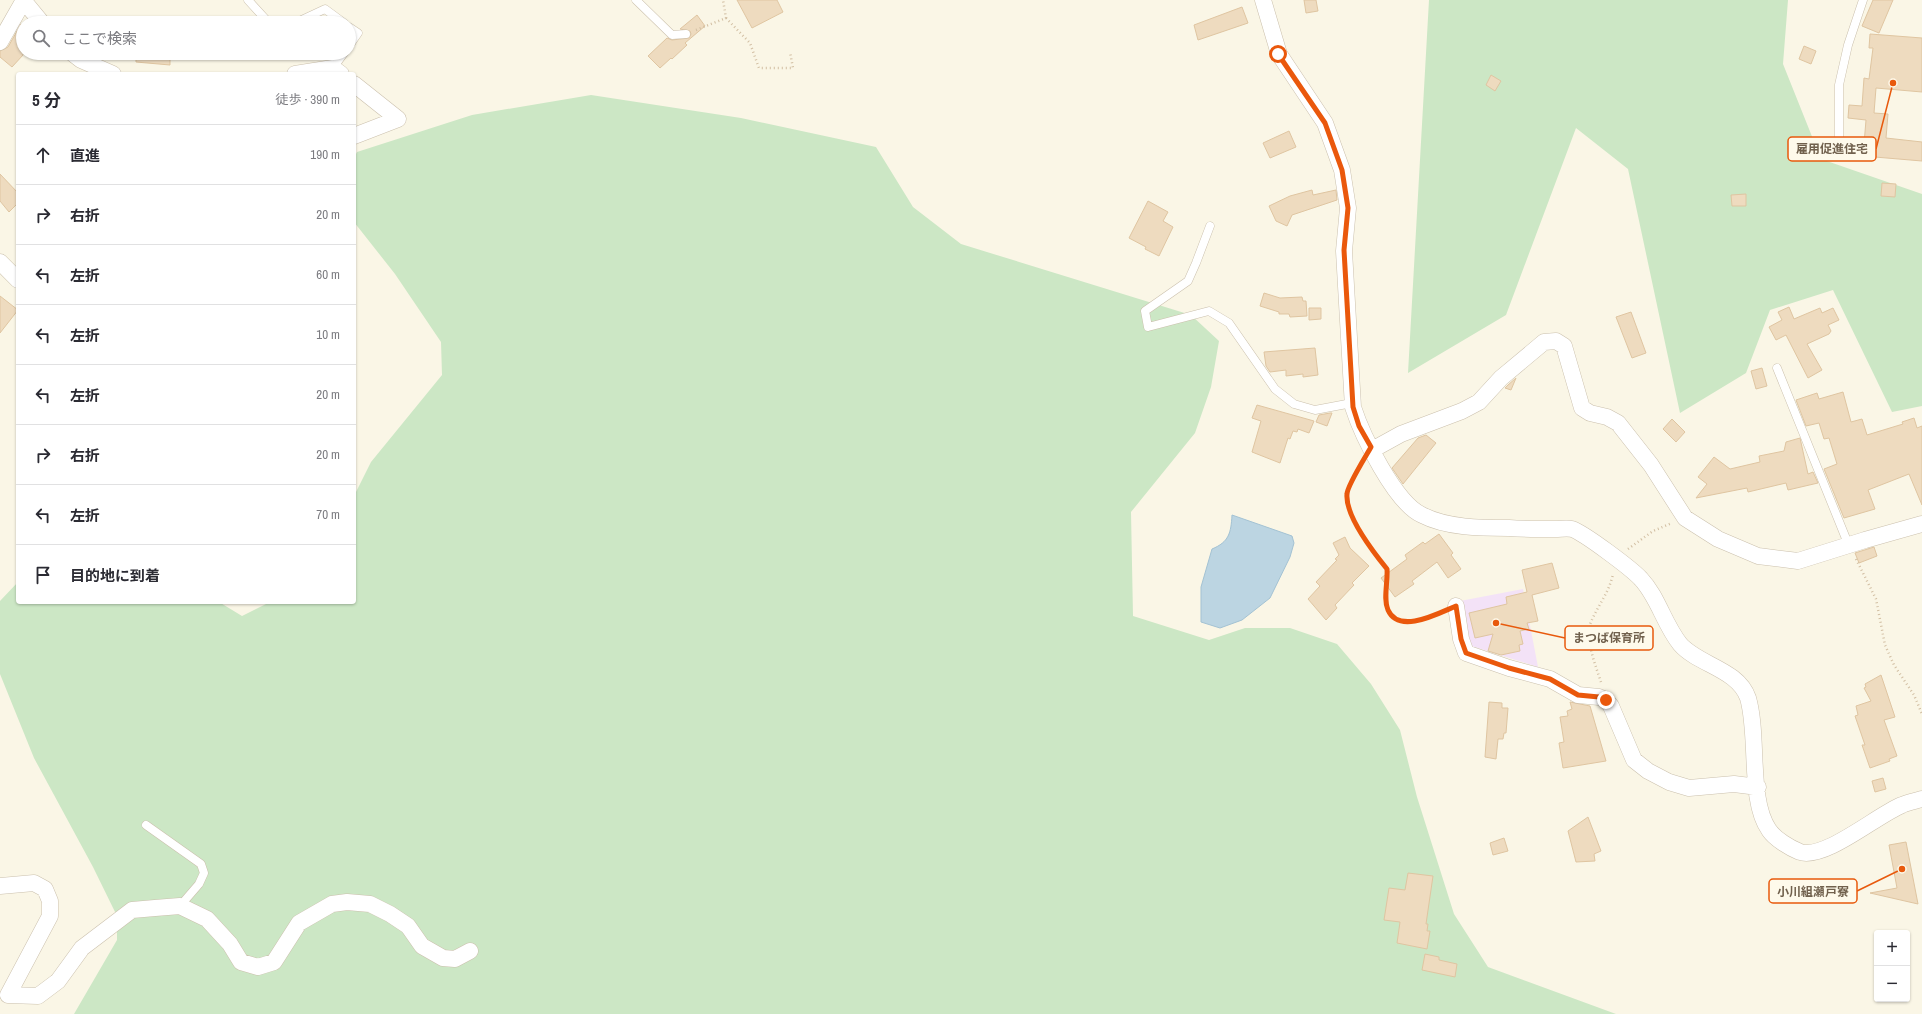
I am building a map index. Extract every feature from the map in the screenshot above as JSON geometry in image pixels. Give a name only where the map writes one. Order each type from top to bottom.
[{"type":"street","points":[[0,42],[24,0],[37,16]]},
{"type":"street","points":[[1263,0],[1278,54],[1325,123],[1342,170],[1348,208],[1344,250],[1352,403],[1359,426],[1389,479],[1407,504],[1420,515],[1442,522],[1486,528],[1573,530],[1641,578],[1656,599],[1680,644],[1691,653],[1738,682],[1747,695],[1753,732],[1762,816],[1770,832],[1783,843],[1801,852],[1816,851],[1832,846],[1901,805],[1922,799]]},
{"type":"street","points":[[81,60],[108,72]]},
{"type":"street","points":[[323,72],[337,71]]},
{"type":"street","points":[[356,86],[398,119],[356,135]]},
{"type":"street","points":[[0,262],[16,278]]},
{"type":"street","points":[[1371,448],[1401,434],[1462,411],[1479,402],[1501,378],[1544,342],[1556,341],[1564,346],[1582,408],[1590,413],[1607,417],[1618,423],[1651,465],[1685,518],[1718,539],[1758,556],[1798,562],[1865,540],[1922,524]]},
{"type":"street","points":[[1456,606],[1461,639],[1466,653],[1509,668],[1550,679],[1578,695],[1599,697],[1606,700],[1611,706],[1634,760],[1648,771],[1668,782],[1689,788],[1734,784],[1758,787]]},
{"type":"street","points":[[0,886],[34,883],[45,889],[50,901],[50,916],[8,995],[38,996],[58,981],[82,948],[132,910],[180,906],[207,919],[230,944],[241,962],[258,967],[274,962],[299,923],[332,904],[347,902],[370,904],[390,914],[408,926],[422,946],[443,958],[455,959],[470,951]]},
{"type":"lane","points":[[248,0],[263,16]]},
{"type":"lane","points":[[636,0],[672,35],[686,34]]},
{"type":"lane","points":[[1839,153],[1838,85],[1848,45],[1863,0]]},
{"type":"lane","points":[[310,16],[325,9],[334,16]]},
{"type":"lane","points":[[337,71],[341,60]]},
{"type":"lane","points":[[1210,226],[1188,281],[1145,312],[1148,327],[1209,310],[1229,323],[1275,389],[1294,404],[1315,410],[1352,403]]},
{"type":"lane","points":[[1778,368],[1849,546]]},
{"type":"lane","points":[[146,825],[201,864],[204,873],[199,884],[180,906]]},
{"type":"path","points":[[723,0],[726,18],[750,43],[759,68],[793,68],[790,52]]},
{"type":"path","points":[[686,34],[726,18]]},
{"type":"path","points":[[1371,448],[1346,493],[1348,505],[1359,530],[1371,550],[1387,569],[1388,609],[1394,618],[1404,622],[1421,620],[1456,606]]},
{"type":"path","points":[[1606,700],[1588,634],[1590,623],[1610,589],[1616,560],[1633,544],[1653,531],[1685,518]]},
{"type":"path","points":[[1849,546],[1876,599],[1885,645],[1894,665],[1914,695],[1922,714]]},
{"type":"shaded area","points":[[1523,589],[1538,667],[1465,644],[1460,601]]},
{"type":"green space","points":[[1429,0],[1788,0],[1783,64],[1821,159],[1922,194],[1922,406],[1892,412],[1833,290],[1770,310],[1746,373],[1680,413],[1628,169],[1576,128],[1506,315],[1408,373]]},
{"type":"green space","points":[[591,95],[741,118],[876,147],[913,207],[961,244],[1191,315],[1219,341],[1211,387],[1195,433],[1131,512],[1133,616],[1209,640],[1245,628],[1290,628],[1337,644],[1371,684],[1400,730],[1417,797],[1454,914],[1488,967],[1616,1014],[74,1014],[117,940],[117,916],[93,867],[34,758],[0,674],[0,601],[16,584],[16,604],[222,604],[242,616],[266,604],[356,604],[356,492],[371,462],[442,375],[441,342],[395,274],[356,225],[356,154],[357,152],[472,115]]},
{"type":"water","points":[[1232,515],[1292,536],[1294,543],[1290,557],[1270,598],[1242,620],[1220,628],[1201,622],[1201,587],[1212,549],[1226,540],[1230,532]]},
{"type":"building","points":[[737,0],[777,0],[783,12],[752,28]]},
{"type":"building","points":[[1304,0],[1316,0],[1318,11],[1306,13]]},
{"type":"building","points":[[1873,0],[1893,0],[1879,33],[1862,26]]},
{"type":"building","points":[[1242,7],[1248,23],[1198,40],[1194,25]]},
{"type":"building","points":[[697,15],[705,26],[685,43],[687,45],[672,59],[671,58],[660,68],[648,56],[667,38],[672,40],[689,38],[691,34],[690,31],[680,29]]},
{"type":"building","points":[[16,33],[16,60],[18,60],[12,67],[0,57],[0,51],[8,47]]},
{"type":"building","points":[[1870,34],[1922,38],[1922,92],[1876,88],[1874,113],[1888,114],[1886,138],[1922,142],[1922,161],[1863,156],[1866,120],[1848,118],[1849,105],[1862,106],[1864,78],[1869,79],[1873,48],[1869,48]]},
{"type":"building","points":[[1804,46],[1816,51],[1811,64],[1799,59]]},
{"type":"building","points":[[136,60],[170,60],[170,65],[136,62]]},
{"type":"building","points":[[1491,75],[1501,81],[1495,91],[1486,85]]},
{"type":"building","points":[[1289,131],[1296,147],[1270,158],[1263,143]]},
{"type":"building","points":[[0,174],[16,191],[16,205],[9,212],[0,201]]},
{"type":"building","points":[[1882,183],[1896,184],[1895,197],[1881,196]]},
{"type":"building","points":[[1312,190],[1313,195],[1336,190],[1337,200],[1292,215],[1287,226],[1276,221],[1269,206],[1290,196]]},
{"type":"building","points":[[1746,194],[1746,206],[1732,206],[1731,195]]},
{"type":"building","points":[[1148,201],[1168,212],[1163,221],[1173,227],[1159,256],[1145,249],[1146,247],[1129,238]]},
{"type":"building","points":[[1264,293],[1280,298],[1302,297],[1303,301],[1306,301],[1307,316],[1290,317],[1289,314],[1279,314],[1279,312],[1260,306]]},
{"type":"building","points":[[0,296],[16,308],[16,313],[0,333]]},
{"type":"building","points":[[1789,307],[1794,319],[1820,308],[1822,313],[1833,308],[1839,320],[1828,325],[1831,331],[1829,334],[1807,344],[1822,370],[1808,378],[1786,335],[1776,340],[1769,327],[1782,320],[1778,312]]},
{"type":"building","points":[[1309,308],[1321,308],[1321,319],[1309,320]]},
{"type":"building","points":[[1631,312],[1646,353],[1632,358],[1616,317]]},
{"type":"building","points":[[1315,348],[1318,375],[1303,377],[1303,374],[1286,376],[1286,370],[1270,372],[1266,366],[1264,352]]},
{"type":"building","points":[[1762,368],[1767,386],[1756,389],[1751,371]]},
{"type":"building","points":[[1516,378],[1511,390],[1505,388],[1508,385]]},
{"type":"building","points":[[1843,392],[1851,422],[1862,419],[1867,435],[1903,424],[1902,422],[1914,418],[1917,428],[1922,426],[1922,505],[1909,474],[1868,490],[1875,509],[1844,518],[1824,469],[1837,464],[1829,438],[1824,439],[1819,423],[1806,426],[1796,400],[1817,393],[1819,399]]},
{"type":"building","points":[[1257,405],[1314,421],[1309,433],[1298,429],[1297,432],[1293,431],[1290,439],[1288,438],[1280,463],[1252,452],[1261,421],[1252,418]]},
{"type":"building","points":[[1332,413],[1327,426],[1316,422],[1319,415]]},
{"type":"building","points":[[1672,419],[1685,432],[1676,442],[1663,429]]},
{"type":"building","points":[[1426,435],[1436,443],[1403,484],[1392,468],[1418,438]]},
{"type":"building","points":[[1800,438],[1808,474],[1813,472],[1818,483],[1788,490],[1786,483],[1748,492],[1747,488],[1696,498],[1707,484],[1698,477],[1714,457],[1730,469],[1760,462],[1759,456],[1784,451],[1786,442]]},
{"type":"building","points":[[1439,534],[1453,553],[1451,555],[1461,569],[1448,578],[1437,562],[1412,581],[1414,584],[1395,597],[1381,578],[1407,559],[1405,555],[1423,542],[1425,544]]},
{"type":"building","points":[[1345,537],[1350,548],[1369,566],[1352,583],[1354,585],[1335,605],[1337,608],[1326,620],[1308,599],[1320,586],[1316,582],[1337,560],[1335,559],[1339,555],[1333,543]]},
{"type":"building","points":[[1874,547],[1877,556],[1859,563],[1855,553]]},
{"type":"building","points":[[1552,563],[1559,588],[1532,595],[1538,621],[1527,623],[1529,629],[1520,631],[1523,644],[1519,645],[1520,651],[1501,655],[1488,651],[1493,634],[1475,638],[1469,613],[1507,604],[1506,597],[1527,592],[1522,570]]},
{"type":"building","points":[[1881,675],[1895,717],[1884,720],[1897,756],[1889,759],[1890,761],[1870,768],[1862,745],[1865,745],[1855,716],[1858,715],[1856,706],[1871,701],[1864,688],[1866,687],[1865,684]]},
{"type":"building","points":[[1489,702],[1502,703],[1502,708],[1508,708],[1506,733],[1504,733],[1503,739],[1498,739],[1496,759],[1485,757]]},
{"type":"building","points":[[1570,702],[1590,706],[1606,761],[1563,768],[1559,743],[1564,742],[1560,717],[1568,716],[1567,711],[1572,709]]},
{"type":"building","points":[[1883,778],[1886,789],[1875,792],[1872,781]]},
{"type":"building","points":[[1588,817],[1601,851],[1594,854],[1595,861],[1576,862],[1568,831]]},
{"type":"building","points":[[1504,838],[1508,851],[1493,855],[1490,843]]},
{"type":"building","points":[[1906,842],[1918,904],[1870,893],[1897,888],[1889,845]]},
{"type":"building","points":[[1408,873],[1433,876],[1426,924],[1428,924],[1427,931],[1430,931],[1427,949],[1397,943],[1400,922],[1384,920],[1389,888],[1405,890]]},
{"type":"building","points":[[1425,954],[1439,957],[1439,960],[1457,964],[1455,977],[1422,970]]},
{"type":"place","name":"雇用促進住宅","points":[[1893,83]]},
{"type":"place","name":"まつば保育所","points":[[1496,623]]},
{"type":"place","name":"小川組瀬戸寮","points":[[1902,869]]},
{"type":"route","points":[[1278,54],[1325,123],[1342,170],[1348,208],[1347,232],[1344,250],[1353,407],[1359,426],[1371,447],[1346,493],[1348,505],[1359,530],[1371,550],[1387,569],[1388,580],[1386,596],[1388,609],[1394,618],[1404,622],[1421,620],[1456,606],[1461,639],[1466,653],[1509,668],[1550,679],[1578,695],[1599,697],[1606,700]]}]
